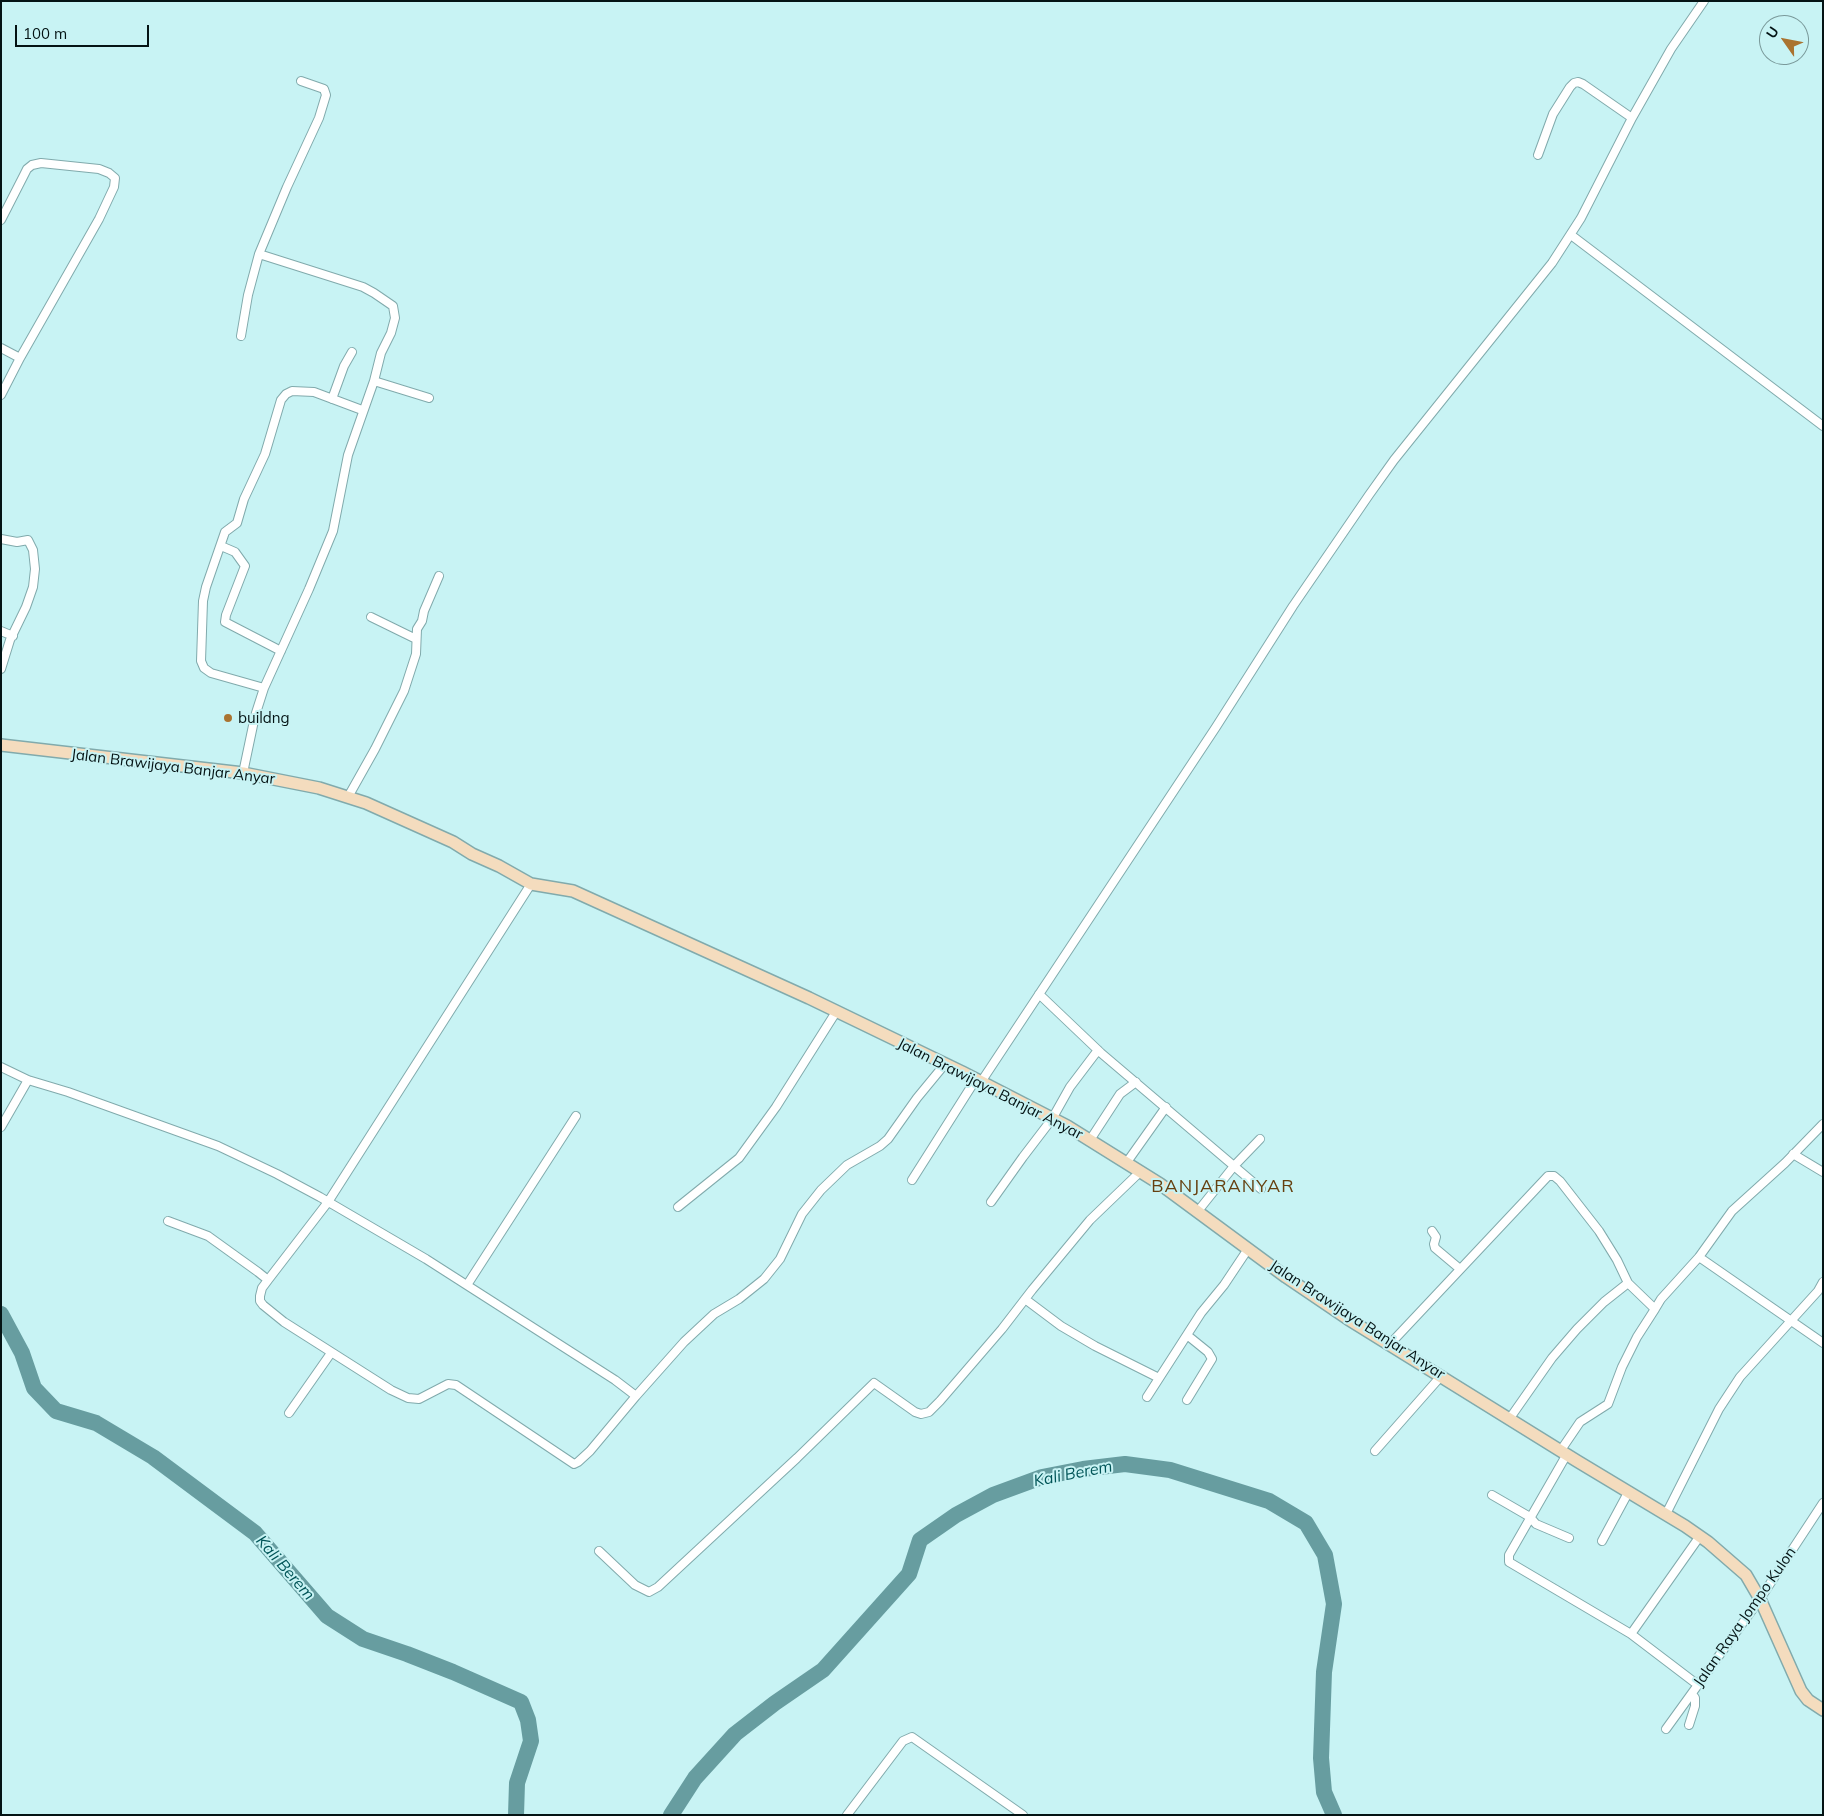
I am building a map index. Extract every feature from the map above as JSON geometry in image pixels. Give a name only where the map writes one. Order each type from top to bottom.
[{"type":"street","points":[[912,1180],[1039,994],[1216,727],[1293,606],[1369,495],[1394,460],[1552,263],[1571,235],[1632,118],[1671,49],[1704,1]]},
{"type":"street","points":[[241,336],[248,295],[259,254],[319,118],[326,95],[324,90],[301,81]]},
{"type":"street","points":[[1538,154],[1553,114],[1574,83],[1583,84],[1632,118]]},
{"type":"street","points":[[1,220],[27,169],[32,164],[41,163],[98,169],[109,173],[115,178],[114,187],[99,219],[1,395]]},
{"type":"street","points":[[1571,235],[1823,426]]},
{"type":"street","points":[[243,773],[255,716],[264,688],[309,589],[333,530],[348,455],[362,410],[374,381],[381,353],[396,318],[392,306],[363,287],[259,254]]},
{"type":"street","points":[[1,348],[20,358]]},
{"type":"street","points":[[332,399],[344,366],[352,352]]},
{"type":"street","points":[[374,381],[429,398]]},
{"type":"street","points":[[264,688],[211,673],[204,668],[201,662],[203,601],[225,532],[237,523],[244,499],[265,454],[281,400],[292,391],[314,392],[362,410]]},
{"type":"street","points":[[1,539],[18,542],[28,540],[33,550],[35,565],[33,587],[11,638],[1,669]]},
{"type":"street","points":[[221,546],[235,552],[245,566],[225,622],[281,651]]},
{"type":"street","points":[[348,797],[404,692],[416,654],[417,629],[439,576]]},
{"type":"street","points":[[371,617],[416,639]]},
{"type":"street","points":[[1,631],[11,638]]},
{"type":"street","points":[[1,641],[11,638]]},
{"type":"street","name":"Jalan Brawijaya Banjar Anyar","points":[[1,745],[243,773],[306,785],[379,808],[453,842],[530,884],[573,891],[836,1012],[945,1064],[1052,1119],[1141,1171],[1317,1298],[1700,1536],[1746,1575],[1760,1599],[1801,1691],[1808,1700],[1823,1710]]},
{"type":"street","points":[[530,884],[328,1202],[262,1288],[260,1296],[260,1301],[263,1305],[284,1322],[390,1390],[408,1398],[419,1399],[448,1384],[456,1385],[574,1464],[578,1462],[590,1452],[636,1396],[690,1337],[714,1314],[739,1299],[764,1279],[780,1258],[802,1214],[821,1190],[847,1165],[880,1146],[888,1139],[917,1098],[945,1064]]},
{"type":"street","points":[[1039,994],[1098,1050],[1261,1189]]},
{"type":"street","points":[[678,1207],[739,1158],[776,1107],[836,1012]]},
{"type":"street","points":[[992,1202],[1023,1156],[1052,1119],[1070,1087],[1098,1050]]},
{"type":"street","points":[[1,1067],[28,1080],[68,1092],[218,1146],[276,1174],[426,1259],[615,1380],[636,1396]]},
{"type":"street","points":[[1,1127],[28,1080]]},
{"type":"street","points":[[1090,1140],[1120,1094],[1136,1082]]},
{"type":"street","points":[[1127,1162],[1166,1107]]},
{"type":"street","points":[[467,1286],[576,1116]]},
{"type":"street","points":[[1698,1685],[1631,1634],[1509,1562],[1509,1555],[1580,1422],[1608,1404],[1622,1367],[1637,1337],[1661,1299],[1699,1257],[1732,1211],[1823,1124]]},
{"type":"street","points":[[1198,1211],[1234,1166],[1260,1139]]},
{"type":"street","points":[[1793,1154],[1823,1172]]},
{"type":"street","points":[[599,1551],[635,1585],[649,1592],[658,1587],[797,1458],[874,1383],[916,1412],[921,1414],[928,1412],[940,1401],[1002,1330],[1090,1220],[1141,1171]]},
{"type":"street","points":[[1390,1344],[1548,1176],[1554,1176],[1560,1181],[1600,1231],[1628,1283],[1655,1309]]},
{"type":"street","points":[[168,1221],[208,1236],[268,1280]]},
{"type":"street","points":[[1432,1231],[1436,1236],[1435,1248],[1460,1269]]},
{"type":"street","points":[[1147,1397],[1201,1314],[1224,1285],[1248,1249]]},
{"type":"street","points":[[1699,1257],[1823,1343]]},
{"type":"street","points":[[1666,1514],[1719,1409],[1740,1377],[1818,1291],[1823,1282]]},
{"type":"street","points":[[1510,1418],[1552,1358],[1577,1329],[1604,1302],[1628,1283]]},
{"type":"street","points":[[1025,1299],[1061,1326],[1095,1346],[1159,1378]]},
{"type":"street","points":[[1187,1336],[1208,1352],[1212,1359],[1187,1400]]},
{"type":"street","points":[[289,1412],[331,1353]]},
{"type":"street","points":[[1375,1451],[1442,1376]]},
{"type":"street","points":[[1602,1541],[1629,1492]]},
{"type":"street","points":[[1492,1495],[1530,1517],[1536,1524],[1569,1538]]},
{"type":"street","name":"Jalan Raya Jompo Kulon","points":[[1666,1729],[1760,1599],[1823,1503]]},
{"type":"street","points":[[1631,1634],[1700,1536]]},
{"type":"street","points":[[1689,1724],[1695,1706],[1695,1698],[1692,1694]]},
{"type":"street","points":[[848,1815],[903,1741],[912,1737],[1023,1815]]},
{"type":"waterway","name":"Kali Berem","points":[[1,1314],[22,1353],[34,1388],[56,1411],[96,1423],[153,1457],[255,1533],[327,1616],[363,1639],[453,1672],[521,1702],[528,1720],[531,1741],[517,1783],[516,1815]]},
{"type":"waterway","name":"Kali Berem","points":[[671,1815],[695,1778],[735,1734],[775,1703],[823,1670],[909,1574],[920,1540],[956,1515],[993,1495],[1042,1477],[1083,1469],[1125,1464],[1170,1470],[1269,1501],[1306,1523],[1325,1555],[1334,1604],[1324,1672],[1321,1758],[1324,1792],[1334,1815]]},
{"type":"place","name":"buildng","points":[[228,718]]},
{"type":"district","name":"BANJARANYAR","points":[[1223,1187]]}]
